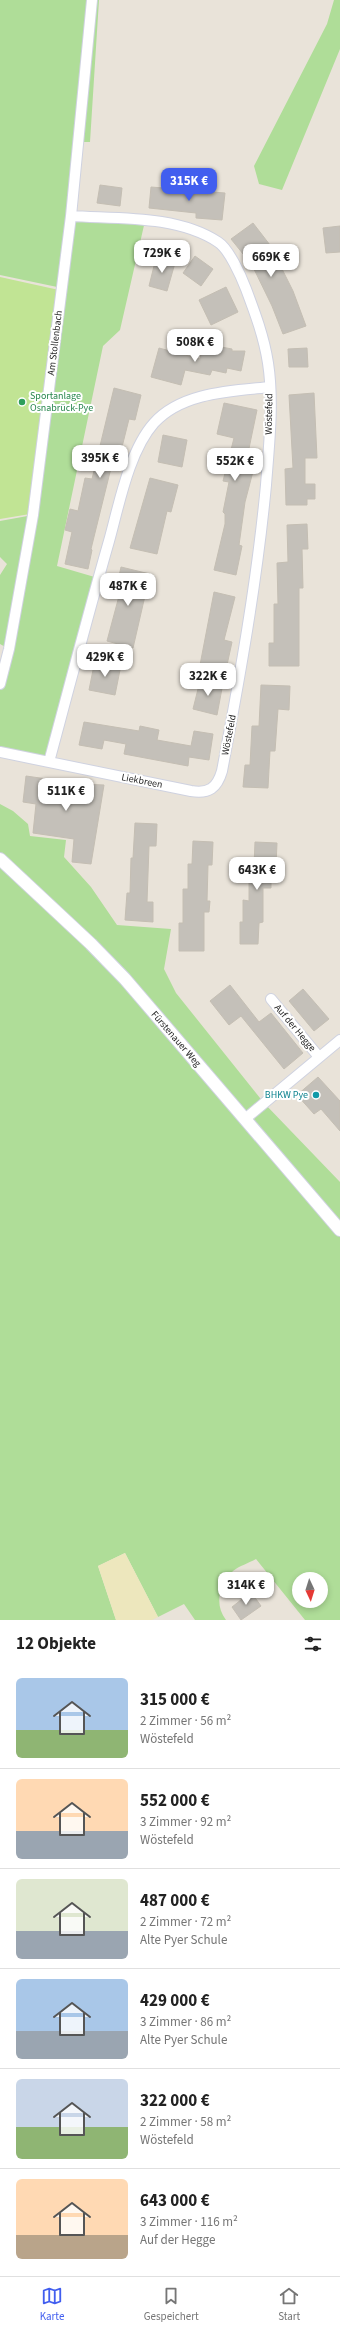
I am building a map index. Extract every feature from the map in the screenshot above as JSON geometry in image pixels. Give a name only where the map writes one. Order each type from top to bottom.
[{"type":"street","name":"Am Stollenbach","points":[[0,684],[9,649],[33,515],[71,216],[92,0]]},
{"type":"street","name":"Wöstefeld","points":[[71,216],[171,224],[195,230],[219,242],[242,279],[258,320],[268,362],[270,387],[269,448],[259,554],[224,764],[219,781],[213,789]]},
{"type":"street","points":[[49,762],[117,513],[140,446],[154,423],[173,409],[203,396],[270,387]]},
{"type":"street","name":"Liekbreen","points":[[0,752],[191,791],[203,793],[213,789]]},
{"type":"street","name":"Fürstenauer Weg","points":[[0,859],[91,944],[125,979],[340,1230]]},
{"type":"street","name":"Auf der Hegge","points":[[271,999],[319,1057]]},
{"type":"street","name":"Auf der Hegge","points":[[245,1119],[340,1040]]},
{"type":"green space","points":[[0,0],[99,0],[90,142],[78,142],[71,216],[145,221],[120,330],[103,346],[57,566],[98,578],[49,762],[0,752],[0,684],[9,649],[0,644],[0,575],[7,564],[0,557],[0,521],[33,515],[62,288],[0,275]]},
{"type":"green space","points":[[334,0],[340,0],[340,49],[282,190],[259,184],[254,166],[327,24]]},
{"type":"green space","name":"Sportanlage Osnabrück-Pye","points":[[0,277],[59,290],[30,514],[0,519]]},
{"type":"green space","points":[[0,804],[13,811],[28,824],[30,836],[66,840],[64,857],[91,887],[117,925],[171,929],[164,969],[176,993],[264,1103],[340,1182],[340,1620],[305,1620],[295,1608],[328,1608],[328,1572],[292,1572],[292,1604],[256,1559],[235,1569],[228,1576],[221,1588],[219,1601],[220,1608],[226,1620],[195,1620],[184,1604],[158,1617],[125,1553],[98,1566],[116,1620],[0,1620]]},
{"type":"sand","points":[[125,1553],[158,1617],[152,1620],[116,1620],[98,1566]]},
{"type":"building","points":[[100,185],[122,188],[120,206],[97,203]]},
{"type":"building","points":[[151,187],[225,193],[222,220],[196,218],[196,213],[149,208]]},
{"type":"building","points":[[253,223],[270,245],[293,291],[306,326],[283,334],[272,306],[252,265],[231,239]]},
{"type":"building","points":[[340,226],[340,252],[326,253],[323,228]]},
{"type":"building","points":[[195,256],[213,269],[201,286],[183,273]]},
{"type":"building","points":[[156,258],[175,263],[167,291],[149,286]]},
{"type":"building","points":[[226,287],[238,312],[211,325],[199,300]]},
{"type":"building","points":[[216,346],[232,349],[232,351],[245,351],[241,371],[227,368],[226,373],[212,370],[210,375],[185,370],[181,385],[151,377],[159,348],[200,359],[202,348],[215,351]]},
{"type":"building","points":[[307,348],[308,367],[289,367],[288,349]]},
{"type":"building","points":[[114,388],[141,395],[135,420],[129,419],[120,455],[116,454],[111,468],[91,549],[88,569],[65,564],[72,532],[65,530],[70,509],[78,511],[85,478],[92,479]]},
{"type":"building","points":[[314,393],[317,458],[305,458],[305,484],[315,484],[315,499],[307,499],[307,505],[286,505],[285,469],[293,468],[289,395]]},
{"type":"building","points":[[224,403],[257,410],[247,458],[256,460],[245,502],[239,545],[242,546],[236,575],[214,570],[225,524],[225,514],[223,512],[229,482],[223,481],[234,438],[217,434]]},
{"type":"building","points":[[163,435],[187,440],[182,467],[158,462]]},
{"type":"building","points":[[150,478],[178,485],[171,512],[167,511],[157,554],[130,548]]},
{"type":"building","points":[[307,524],[308,549],[302,549],[303,588],[299,588],[299,666],[269,666],[269,643],[274,643],[274,604],[278,604],[277,563],[288,562],[287,525]]},
{"type":"building","points":[[121,567],[150,574],[133,648],[107,641],[119,596],[115,595]]},
{"type":"building","points":[[214,592],[235,597],[224,640],[232,642],[227,665],[200,665]]},
{"type":"building","points":[[95,660],[121,665],[115,695],[89,690]]},
{"type":"building","points":[[200,681],[223,683],[217,715],[193,709]]},
{"type":"building","points":[[261,685],[290,686],[289,710],[278,709],[275,751],[270,751],[268,788],[243,787],[245,765],[250,765],[252,726],[259,726]]},
{"type":"building","points":[[84,722],[139,731],[140,726],[159,730],[157,740],[191,746],[194,731],[213,734],[209,760],[189,757],[188,766],[124,754],[126,744],[104,740],[102,749],[79,745]]},
{"type":"building","points":[[26,776],[82,784],[104,785],[91,864],[72,862],[74,839],[33,833],[36,804],[23,802]]},
{"type":"building","points":[[135,823],[157,824],[156,846],[149,846],[147,902],[153,902],[153,922],[125,920],[127,893],[130,893],[131,858],[133,858]]},
{"type":"building","points":[[193,841],[213,842],[212,865],[208,865],[207,901],[210,901],[209,912],[204,912],[204,951],[179,951],[179,923],[183,923],[183,889],[188,889],[188,864],[192,864]]},
{"type":"building","points":[[255,842],[277,843],[276,865],[271,865],[271,888],[263,888],[263,922],[259,923],[258,944],[240,944],[240,922],[243,922],[243,900],[249,901],[249,866],[254,866]]},
{"type":"building","points":[[230,985],[259,1022],[271,1013],[303,1053],[284,1069],[241,1016],[229,1025],[210,1001]]},
{"type":"building","points":[[303,989],[329,1019],[314,1031],[289,1001]]},
{"type":"building","name":"BHKW Pye","points":[[318,1077],[340,1101],[340,1131],[321,1109],[314,1114],[297,1095]]},
{"type":"building","points":[[251,1592],[261,1606],[241,1620],[232,1607]]},
{"type":"place","name":"Sportanlage Osnabrück-Pye","points":[[22,402]]},
{"type":"place","name":"BHKW Pye","points":[[316,1095]]}]
